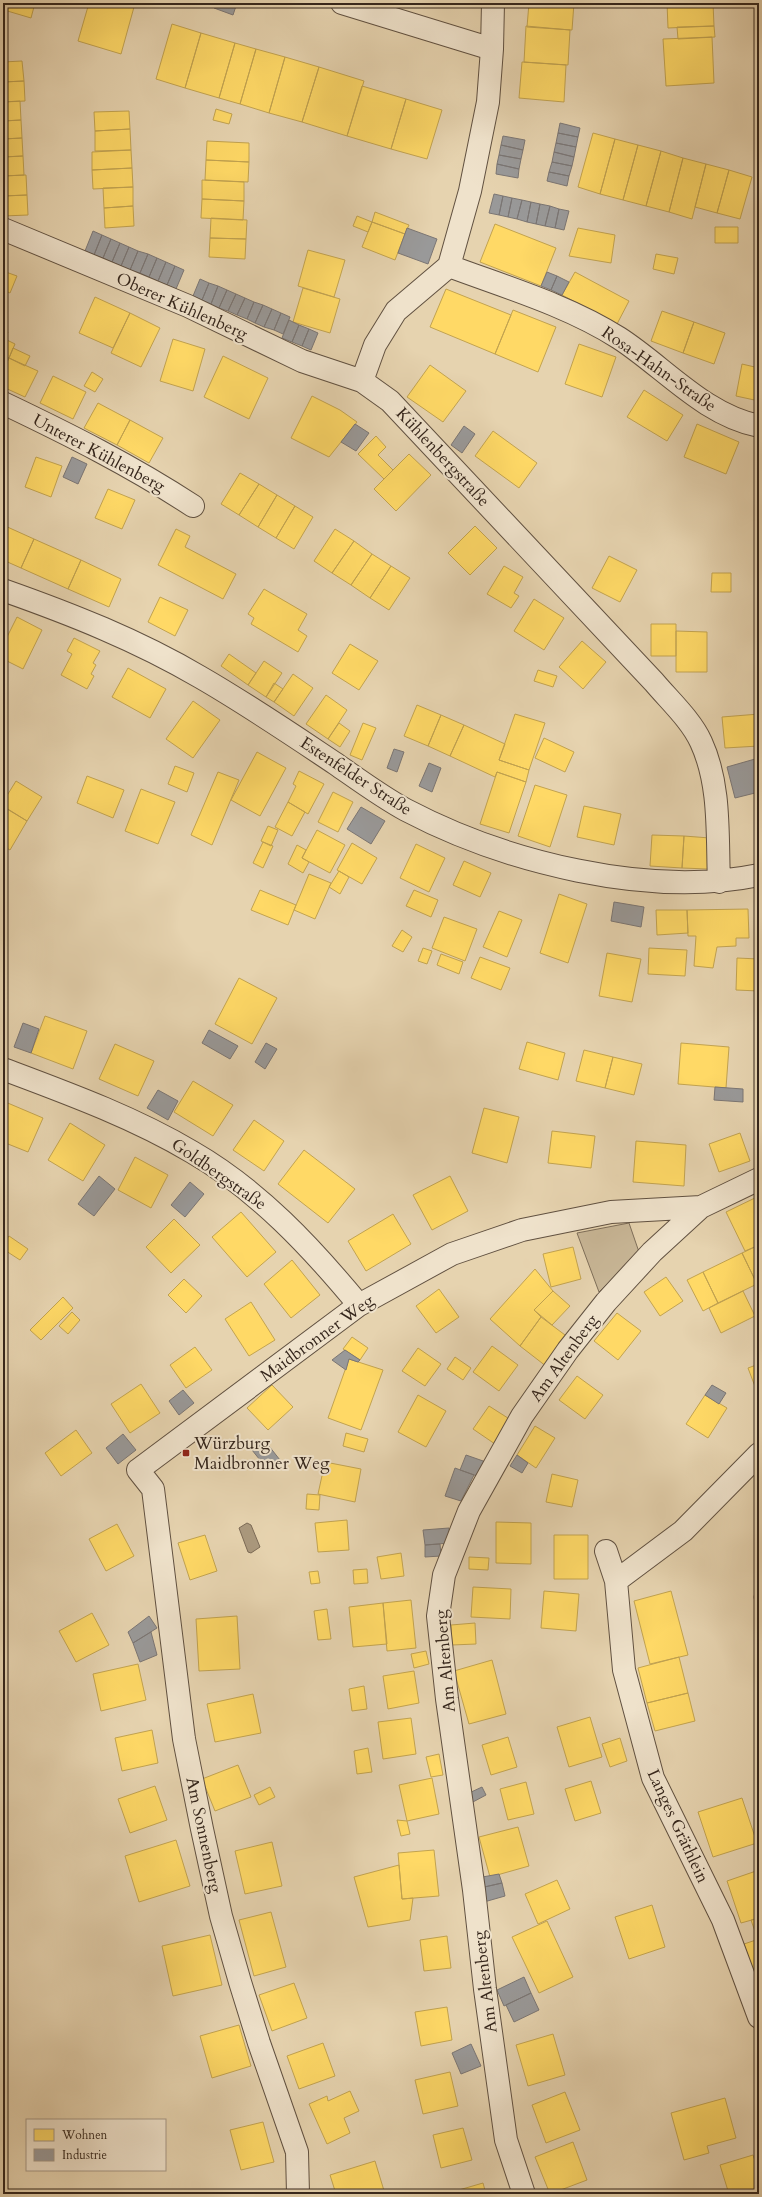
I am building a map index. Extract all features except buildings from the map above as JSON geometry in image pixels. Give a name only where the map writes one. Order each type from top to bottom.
[{"type":"street","points":[[342,3],[492,49]]},
{"type":"street","points":[[362,381],[374,345],[396,311],[449,266],[470,191],[488,102],[492,49],[493,3]]},
{"type":"street","name":"Oberer Kühlenberg","points":[[3,229],[188,306],[302,361],[362,381]]},
{"type":"street","name":"Rosa-Hahn-Straße","points":[[449,266],[568,312],[619,338],[719,412],[759,426]]},
{"type":"street","name":"Kühlenbergstraße","points":[[362,381],[390,401],[682,714],[701,742],[713,774],[719,882]]},
{"type":"street","name":"Unterer Kühlenberg","points":[[3,403],[75,438],[152,480],[193,506]]},
{"type":"street","name":"Estenfelder Straße","points":[[3,590],[66,612],[144,646],[261,714],[389,800],[451,830],[516,855],[607,877],[681,883],[719,882],[759,875]]},
{"type":"street","name":"Goldbergstraße","points":[[3,1069],[152,1130],[193,1152],[232,1179],[275,1214],[310,1249],[359,1305]]},
{"type":"street","points":[[701,1207],[759,1179]]},
{"type":"street","name":"Maidbronner Weg","points":[[138,1470],[359,1305],[452,1254],[522,1230],[610,1212],[701,1207]]},
{"type":"street","name":"Am Altenberg","points":[[524,2194],[506,2140],[485,1989],[474,1890],[447,1699],[438,1616],[444,1575],[469,1510],[522,1416],[538,1392],[606,1302],[652,1252],[701,1207]]},
{"type":"street","points":[[616,1581],[683,1531],[759,1454]]},
{"type":"street","name":"Am Sonnenberg","points":[[138,1470],[152,1489],[184,1739],[202,1829],[222,1916],[242,1989],[259,2044],[297,2152],[298,2194]]},
{"type":"street","name":"Langes Gräthlein","points":[[606,1551],[616,1581],[624,1670],[653,1778],[723,1920],[759,2017]]},
{"type":"shaded area","points":[[629,1223],[639,1252],[599,1292],[577,1233]]},
{"type":"shaded area","points":[[247,1523],[251,1525],[260,1547],[251,1553],[248,1552],[239,1528]]},
{"type":"waterway","points":[[759,1589],[757,1597],[759,1607]]},
{"type":"place","name":"Würzburg Maidbronner Weg","points":[[186,1453]]}]
